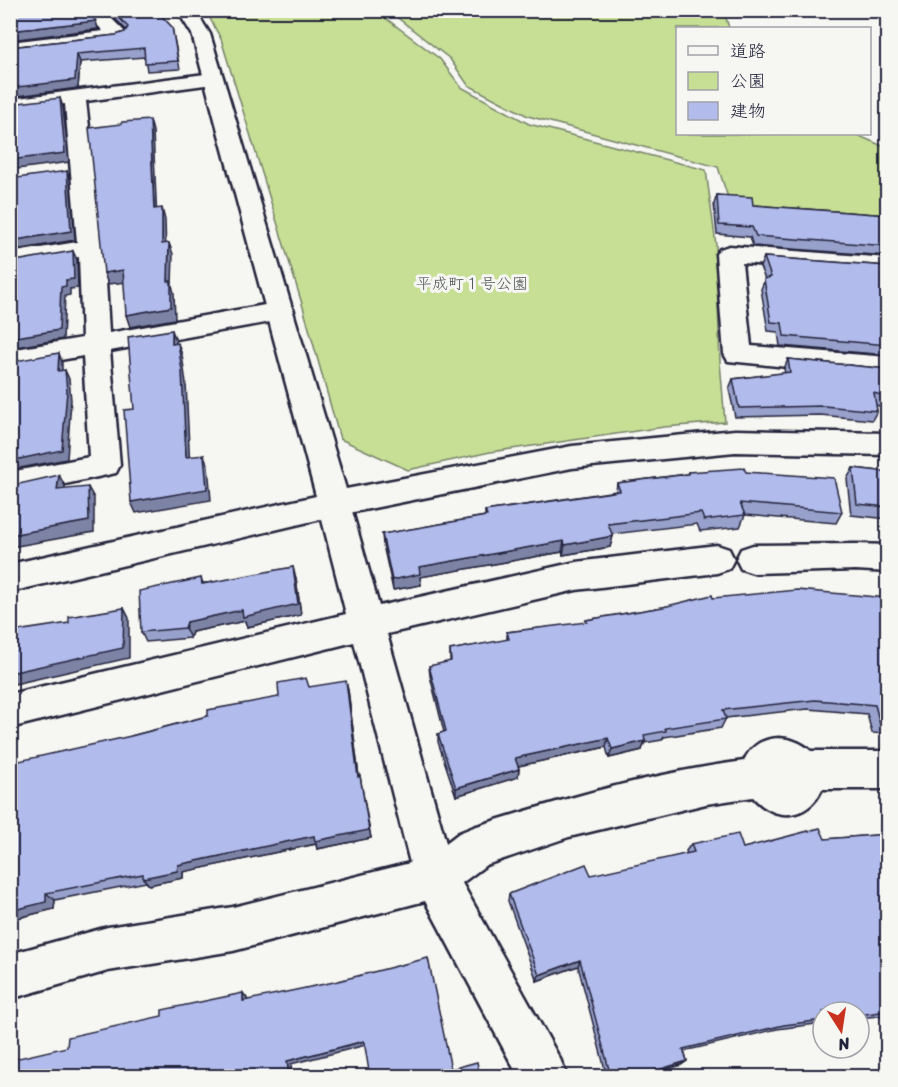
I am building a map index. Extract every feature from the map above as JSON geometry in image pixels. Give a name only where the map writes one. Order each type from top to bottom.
[{"type":"street","points":[[10,48],[118,35],[92,10]]},
{"type":"street","points":[[186,10],[201,34],[281,311],[435,877],[543,1077]]},
{"type":"street","points":[[10,105],[213,78]]},
{"type":"street","points":[[10,484],[105,465],[75,96]]},
{"type":"street","points":[[58,172],[81,169]]},
{"type":"street","points":[[10,261],[89,248]]},
{"type":"street","points":[[888,266],[729,254],[738,354],[888,367]]},
{"type":"street","points":[[10,360],[281,311]]},
{"type":"street","points":[[10,578],[334,504],[572,457],[735,441],[888,444]]},
{"type":"street","points":[[10,711],[507,590],[576,576],[717,559],[718,550],[731,544],[748,550],[753,559],[856,557],[888,559]]},
{"type":"street","points":[[10,977],[108,949],[234,929],[435,877],[474,848],[569,817],[706,785],[762,777],[761,770],[765,759],[777,755],[792,759],[802,770],[888,770]]},
{"type":"green space","name":"平成町１号公園","points":[[206,11],[376,11],[440,59],[461,87],[529,124],[706,170],[716,245],[720,362],[725,422],[664,427],[490,452],[408,470],[340,439],[303,307],[221,39]]},
{"type":"green space","points":[[389,11],[724,11],[729,27],[676,27],[676,135],[857,135],[887,148],[887,247],[740,234],[718,167],[528,116],[468,85],[450,59]]},
{"type":"building","points":[[10,10],[86,10],[96,21],[10,31]]},
{"type":"building","points":[[112,10],[156,10],[172,27],[178,61],[145,63],[144,48],[77,54],[75,80],[10,88],[10,47],[116,35],[125,32],[128,27]]},
{"type":"building","points":[[60,98],[65,153],[10,160],[10,104]]},
{"type":"building","points":[[150,120],[154,209],[162,208],[162,244],[169,243],[168,281],[171,281],[171,307],[126,315],[123,270],[104,273],[89,128]]},
{"type":"building","points":[[67,171],[71,231],[10,241],[10,179]]},
{"type":"building","points":[[717,195],[752,197],[753,205],[888,215],[888,246],[756,236],[752,227],[719,225]]},
{"type":"building","points":[[73,251],[74,279],[66,280],[66,286],[61,287],[59,330],[10,338],[10,262]]},
{"type":"building","points":[[764,257],[888,266],[888,345],[784,336],[782,323],[771,322],[764,279],[771,277]]},
{"type":"building","points":[[172,330],[172,344],[178,343],[182,371],[186,457],[204,455],[207,489],[131,502],[124,410],[134,409],[128,337]]},
{"type":"building","points":[[59,353],[58,371],[65,370],[67,391],[62,450],[10,461],[10,362]]},
{"type":"building","points":[[788,359],[888,369],[888,397],[874,393],[877,411],[824,406],[739,408],[733,379],[790,372]]},
{"type":"building","points":[[744,468],[746,472],[834,478],[842,512],[740,503],[745,515],[704,520],[701,513],[608,524],[613,536],[565,545],[564,541],[419,567],[420,574],[392,580],[382,534],[487,516],[485,511],[620,491],[617,483],[688,474],[688,472]]},
{"type":"building","points":[[853,468],[888,472],[888,507],[857,504]]},
{"type":"building","points":[[59,475],[57,490],[88,487],[89,521],[10,535],[10,486]]},
{"type":"building","points":[[293,567],[298,604],[243,617],[242,610],[187,622],[185,628],[141,632],[139,591],[201,578],[202,584]]},
{"type":"building","points":[[797,590],[888,598],[888,725],[880,724],[875,705],[815,700],[723,710],[726,719],[665,728],[666,731],[644,735],[645,741],[612,749],[608,738],[515,758],[519,769],[456,788],[438,734],[446,731],[429,666],[451,661],[450,650],[509,639],[507,632],[587,622],[586,620],[663,607],[712,595],[713,598]]},
{"type":"building","points":[[124,608],[123,648],[10,673],[10,632],[69,623],[69,617]]},
{"type":"building","points":[[306,678],[309,687],[346,681],[358,777],[360,776],[369,830],[315,841],[314,836],[178,865],[177,871],[143,878],[143,874],[46,893],[46,902],[10,911],[10,763],[208,716],[208,710],[279,697],[278,683]]},
{"type":"building","points":[[820,828],[825,839],[888,834],[888,1011],[871,1013],[871,1000],[811,1000],[811,1022],[784,1025],[683,1049],[687,1061],[635,1077],[611,1077],[580,960],[539,975],[509,894],[586,864],[591,875],[694,852],[691,844],[738,834],[743,848]]},
{"type":"building","points":[[428,958],[451,1069],[477,1062],[480,1077],[370,1077],[364,1041],[287,1061],[289,1077],[10,1077],[10,1060],[67,1047],[68,1037],[162,1016],[162,1010],[243,993],[243,1001],[334,982]]}]
